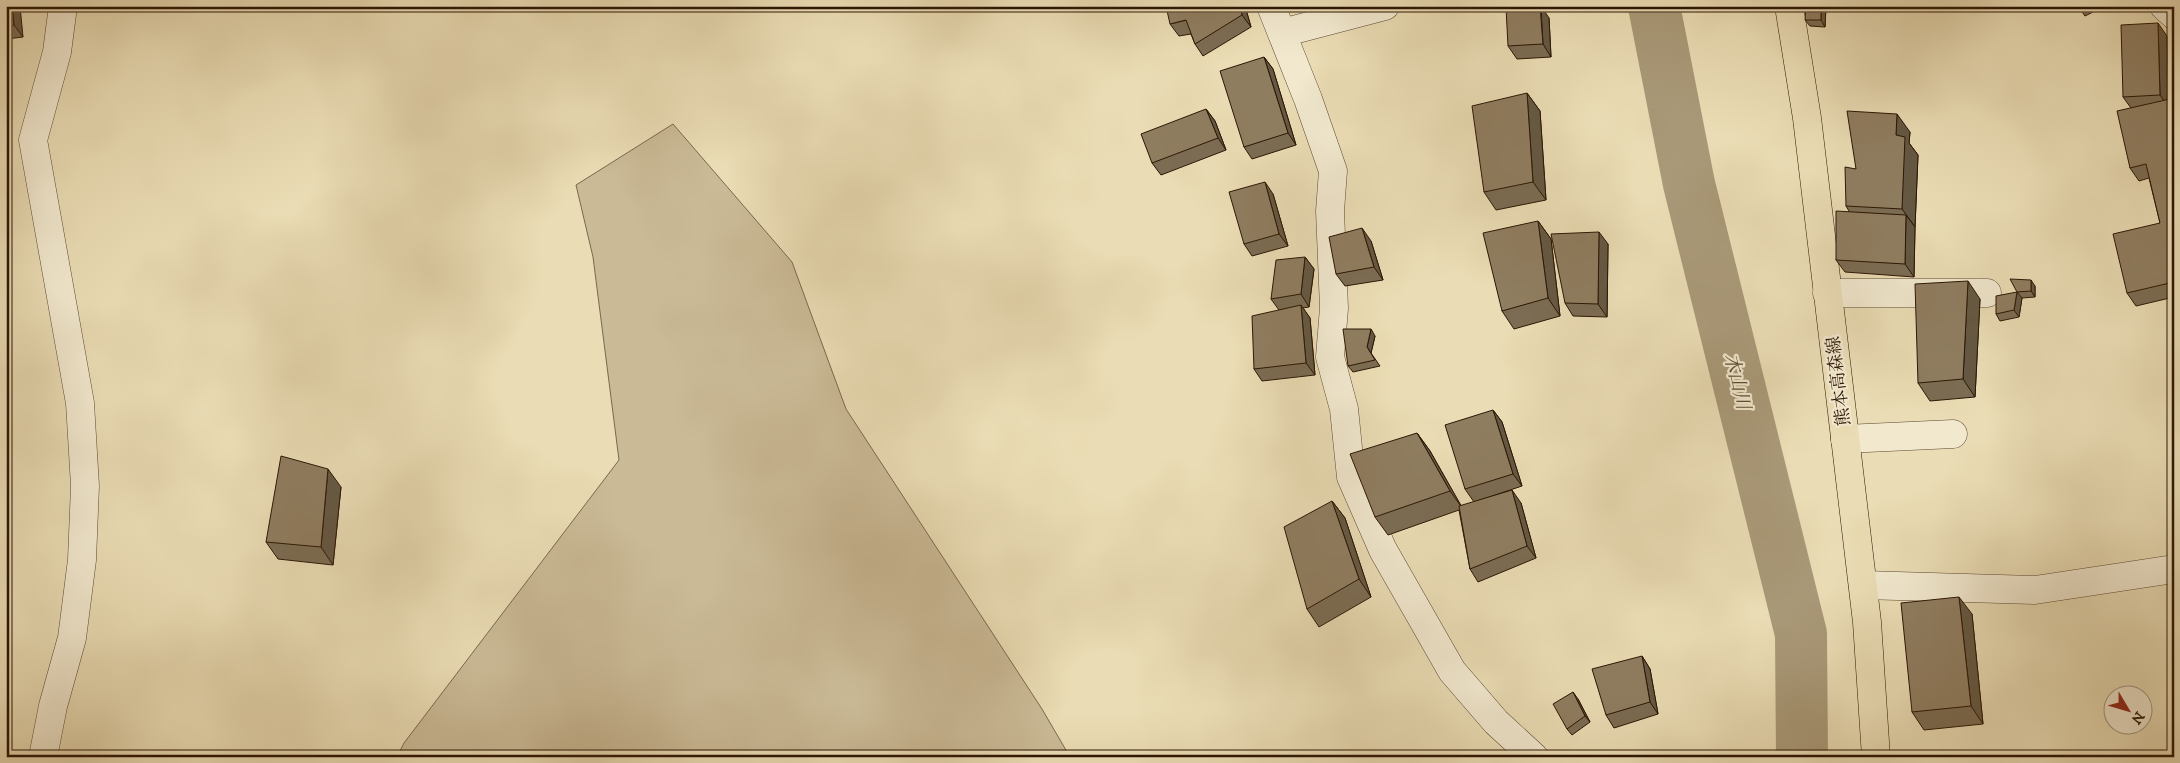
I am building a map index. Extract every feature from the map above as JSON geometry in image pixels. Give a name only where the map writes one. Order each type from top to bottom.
[{"type":"main road","name":"熊本高森線","points":[[1789,6],[1807,118],[1863,585],[1876,757]]},
{"type":"street","points":[[43,757],[53,706],[72,638],[82,560],[85,486],[80,403],[33,140],[57,52],[63,6]]},
{"type":"street","points":[[1271,6],[1333,171],[1330,211],[1334,308],[1330,356],[1344,409],[1350,477],[1383,550],[1452,671],[1496,722],[1534,757]]},
{"type":"street","points":[[1282,34],[1385,6]]},
{"type":"street","points":[[2164,6],[2174,15]]},
{"type":"street","points":[[1827,293],[1987,293]]},
{"type":"street","points":[[1845,439],[1953,434]]},
{"type":"street","points":[[1863,585],[2035,590],[2174,569]]},
{"type":"shaded area","points":[[673,124],[792,262],[846,409],[1042,709],[1070,757],[397,757],[404,743],[619,460],[593,257],[576,185]]},
{"type":"building","points":[[6,6],[12,6],[14,25],[6,26]]},
{"type":"building","points":[[1166,6],[1240,6],[1242,15],[1195,44],[1186,20],[1170,24]]},
{"type":"building","points":[[1540,6],[1543,44],[1508,46],[1506,8]]},
{"type":"building","points":[[1806,6],[1821,6],[1821,20],[1805,20]]},
{"type":"building","points":[[2158,23],[2160,95],[2123,97],[2121,25]]},
{"type":"building","points":[[1264,57],[1288,133],[1244,147],[1220,71]]},
{"type":"building","points":[[1527,93],[1533,182],[1484,192],[1472,106]]},
{"type":"building","points":[[2170,99],[2174,115],[2174,259],[2169,260],[2174,282],[2127,293],[2113,234],[2160,223],[2146,164],[2130,168],[2117,111]]},
{"type":"building","points":[[1206,109],[1218,138],[1152,163],[1141,134]]},
{"type":"building","points":[[1847,111],[1897,114],[1896,135],[1905,137],[1902,209],[1846,206],[1845,167],[1856,169]]},
{"type":"building","points":[[1265,182],[1279,234],[1244,244],[1229,192]]},
{"type":"building","points":[[1836,211],[1906,215],[1905,264],[1836,260]]},
{"type":"building","points":[[1538,221],[1548,298],[1502,311],[1483,233]]},
{"type":"building","points":[[1362,228],[1374,267],[1336,274],[1329,237]]},
{"type":"building","points":[[1599,232],[1598,304],[1565,303],[1551,234]]},
{"type":"building","points":[[1305,257],[1301,294],[1271,299],[1276,260]]},
{"type":"building","points":[[2010,279],[2031,280],[2031,291],[2017,292]]},
{"type":"building","points":[[1968,281],[1963,379],[1918,383],[1915,284]]},
{"type":"building","points":[[2017,292],[2014,310],[1996,314],[1996,296]]},
{"type":"building","points":[[1301,305],[1306,363],[1254,369],[1252,316]]},
{"type":"building","points":[[1343,329],[1371,329],[1367,347],[1375,360],[1348,366]]},
{"type":"building","points":[[2174,352],[2174,395],[2169,395]]},
{"type":"building","points":[[1493,410],[1513,474],[1465,489],[1445,425]]},
{"type":"building","points":[[1417,433],[1450,491],[1375,517],[1350,454]]},
{"type":"building","points":[[281,456],[328,469],[321,547],[266,542]]},
{"type":"building","points":[[1512,490],[1527,546],[1470,569],[1459,506]]},
{"type":"building","points":[[1332,501],[1359,579],[1307,609],[1284,527]]},
{"type":"building","points":[[1959,597],[1971,706],[1912,712],[1901,603]]},
{"type":"building","points":[[1642,656],[1650,702],[1606,715],[1592,669]]},
{"type":"building","points":[[1573,692],[1585,716],[1567,729],[1553,704]]},
{"type":"building","points":[[1606,752],[1607,757],[1596,757]]},
{"type":"waterway","name":"木山川","points":[[1654,6],[1689,184],[1801,634],[1802,757]]}]
